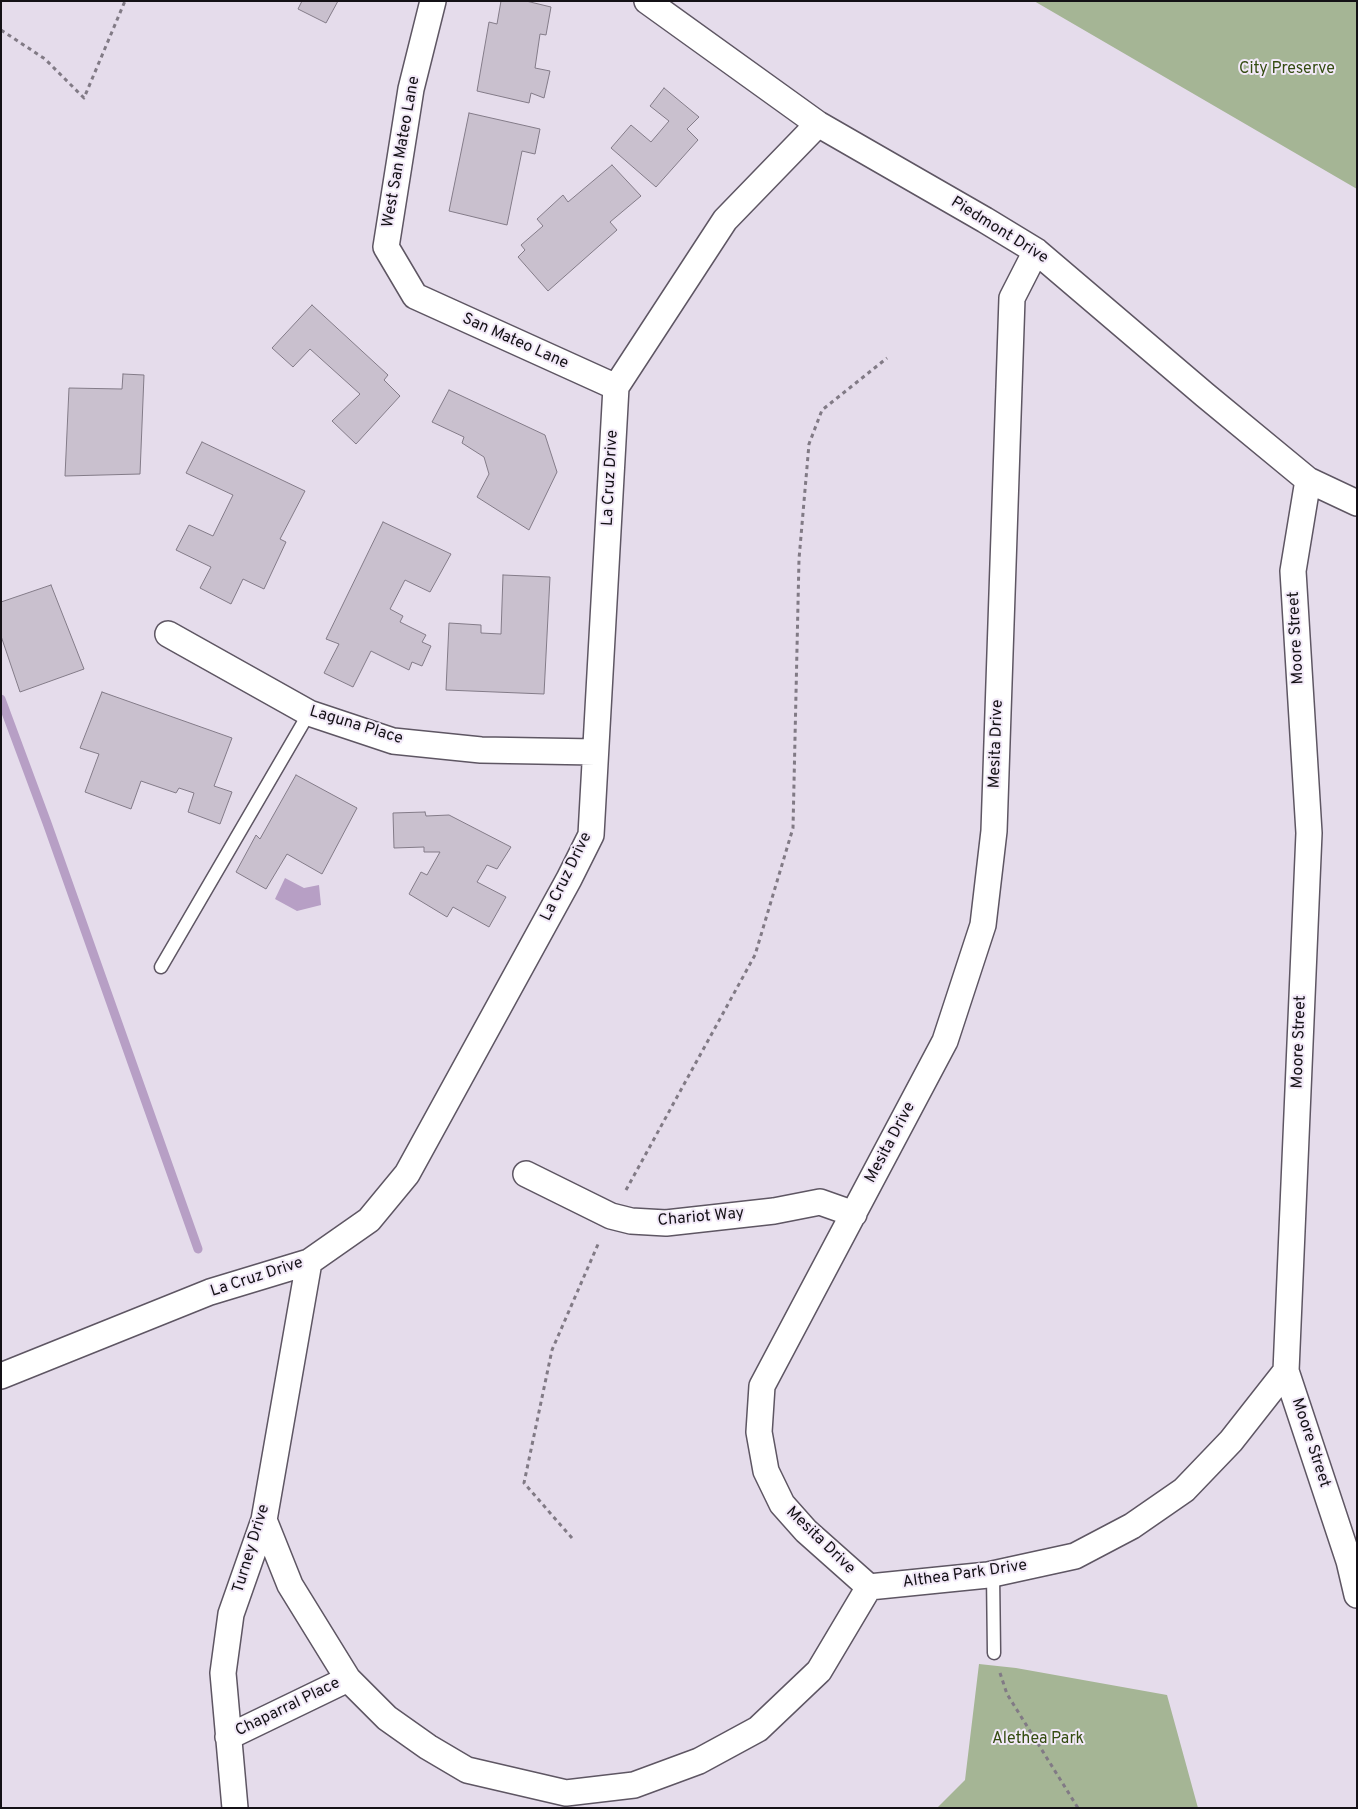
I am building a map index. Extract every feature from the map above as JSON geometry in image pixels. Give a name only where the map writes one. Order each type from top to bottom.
[{"type":"street","name":"West San Mateo Lane","points":[[415,296],[386,247],[411,89],[434,1]]},
{"type":"street","name":"Piedmont Drive","points":[[647,1],[818,124],[1036,251],[1308,480],[1357,503]]},
{"type":"street","name":"La Cruz Drive","points":[[2,1372],[210,1292],[309,1262],[369,1220],[407,1174],[569,879],[591,835],[616,387],[725,220],[818,124]]},
{"type":"street","name":"Mesita Drive","points":[[566,1800],[634,1785],[700,1761],[758,1729],[819,1671],[869,1587],[806,1531],[782,1504],[766,1471],[759,1432],[762,1386],[945,1041],[984,925],[994,831],[1012,298],[1036,251]]},
{"type":"street","name":"San Mateo Lane","points":[[415,296],[616,387]]},
{"type":"street","name":"Moore Street","points":[[1308,480],[1293,571],[1308,833],[1286,1370],[1349,1561],[1357,1595]]},
{"type":"street","name":"Laguna Place","points":[[168,634],[309,713],[393,742],[481,750],[595,752]]},
{"type":"street","name":"Chariot Way","points":[[526,1174],[611,1216],[631,1221],[666,1223],[774,1211],[820,1202],[854,1214]]},
{"type":"street","name":"Turney Drive","points":[[234,1808],[224,1673],[231,1614],[264,1520],[309,1262]]},
{"type":"street","name":"Althea Park Drive","points":[[869,1587],[993,1573],[1075,1556],[1132,1526],[1184,1490],[1231,1441],[1286,1370]]},
{"type":"street","name":"Chaparral Place","points":[[264,1520],[290,1585],[348,1679],[387,1718],[428,1747],[467,1770],[566,1800]]},
{"type":"street","name":"Chaparral Place","points":[[228,1737],[348,1679]]},
{"type":"lane","points":[[161,967],[309,713]]},
{"type":"lane","points":[[993,1573],[994,1653]]},
{"type":"path","points":[[1,30],[44,59],[84,98],[125,1]]},
{"type":"path","points":[[572,1538],[524,1484],[552,1350],[611,1216],[755,955],[793,828],[799,559],[809,444],[822,410],[887,358]]},
{"type":"path","points":[[994,1653],[1007,1694],[1078,1808]]},
{"type":"green space","name":"City Preserve","points":[[1034,1],[1357,1],[1357,189]]},
{"type":"green space","name":"Alethea Park","points":[[979,1664],[1016,1668],[1167,1695],[1198,1808],[937,1808],[965,1780]]},
{"type":"shaded area","points":[[285,878],[304,888],[319,885],[321,905],[297,911],[275,899]]},
{"type":"building","points":[[302,1],[338,1],[326,23],[298,9]]},
{"type":"building","points":[[501,1],[526,1],[551,7],[546,35],[540,34],[535,68],[550,71],[544,98],[531,93],[529,103],[477,91],[489,22],[497,24]]},
{"type":"building","points":[[664,88],[699,117],[687,129],[698,140],[656,187],[611,148],[631,125],[651,142],[669,121],[650,106]]},
{"type":"building","points":[[469,113],[540,129],[535,154],[522,151],[507,225],[449,211]]},
{"type":"building","points":[[612,165],[641,196],[610,222],[617,230],[548,291],[518,257],[525,250],[521,245],[543,226],[537,219],[563,195],[568,202]]},
{"type":"building","points":[[312,305],[388,375],[384,380],[400,396],[356,444],[332,421],[360,394],[310,349],[293,367],[272,348]]},
{"type":"building","points":[[123,374],[144,375],[140,474],[65,476],[69,388],[122,389]]},
{"type":"building","points":[[449,390],[545,435],[557,472],[529,530],[477,497],[489,474],[484,457],[462,443],[464,437],[432,422]]},
{"type":"building","points":[[202,442],[305,491],[280,539],[286,542],[264,589],[243,579],[231,604],[200,588],[211,567],[176,550],[189,525],[213,536],[233,495],[186,473]]},
{"type":"building","points":[[383,522],[451,554],[430,592],[405,580],[390,609],[403,616],[400,622],[426,635],[422,642],[431,646],[422,666],[412,662],[409,670],[371,651],[353,687],[324,673],[339,644],[326,639]]},
{"type":"building","points":[[503,575],[550,577],[544,694],[446,690],[449,623],[481,625],[481,633],[501,634]]},
{"type":"building","points":[[51,585],[84,669],[20,692],[1,636],[1,602]]},
{"type":"building","points":[[102,692],[232,738],[214,786],[232,792],[220,824],[188,812],[194,793],[179,788],[176,793],[141,781],[131,809],[85,792],[99,754],[80,748]]},
{"type":"building","points":[[296,775],[357,808],[322,874],[287,854],[266,889],[236,872],[256,835],[260,839]]},
{"type":"building","points":[[425,812],[426,816],[449,815],[511,847],[497,869],[487,865],[477,882],[506,897],[489,927],[453,907],[447,917],[409,894],[421,872],[427,875],[440,852],[424,852],[424,847],[394,848],[393,813]]},
{"type":"waterway","points":[[1,699],[198,1249]]}]
